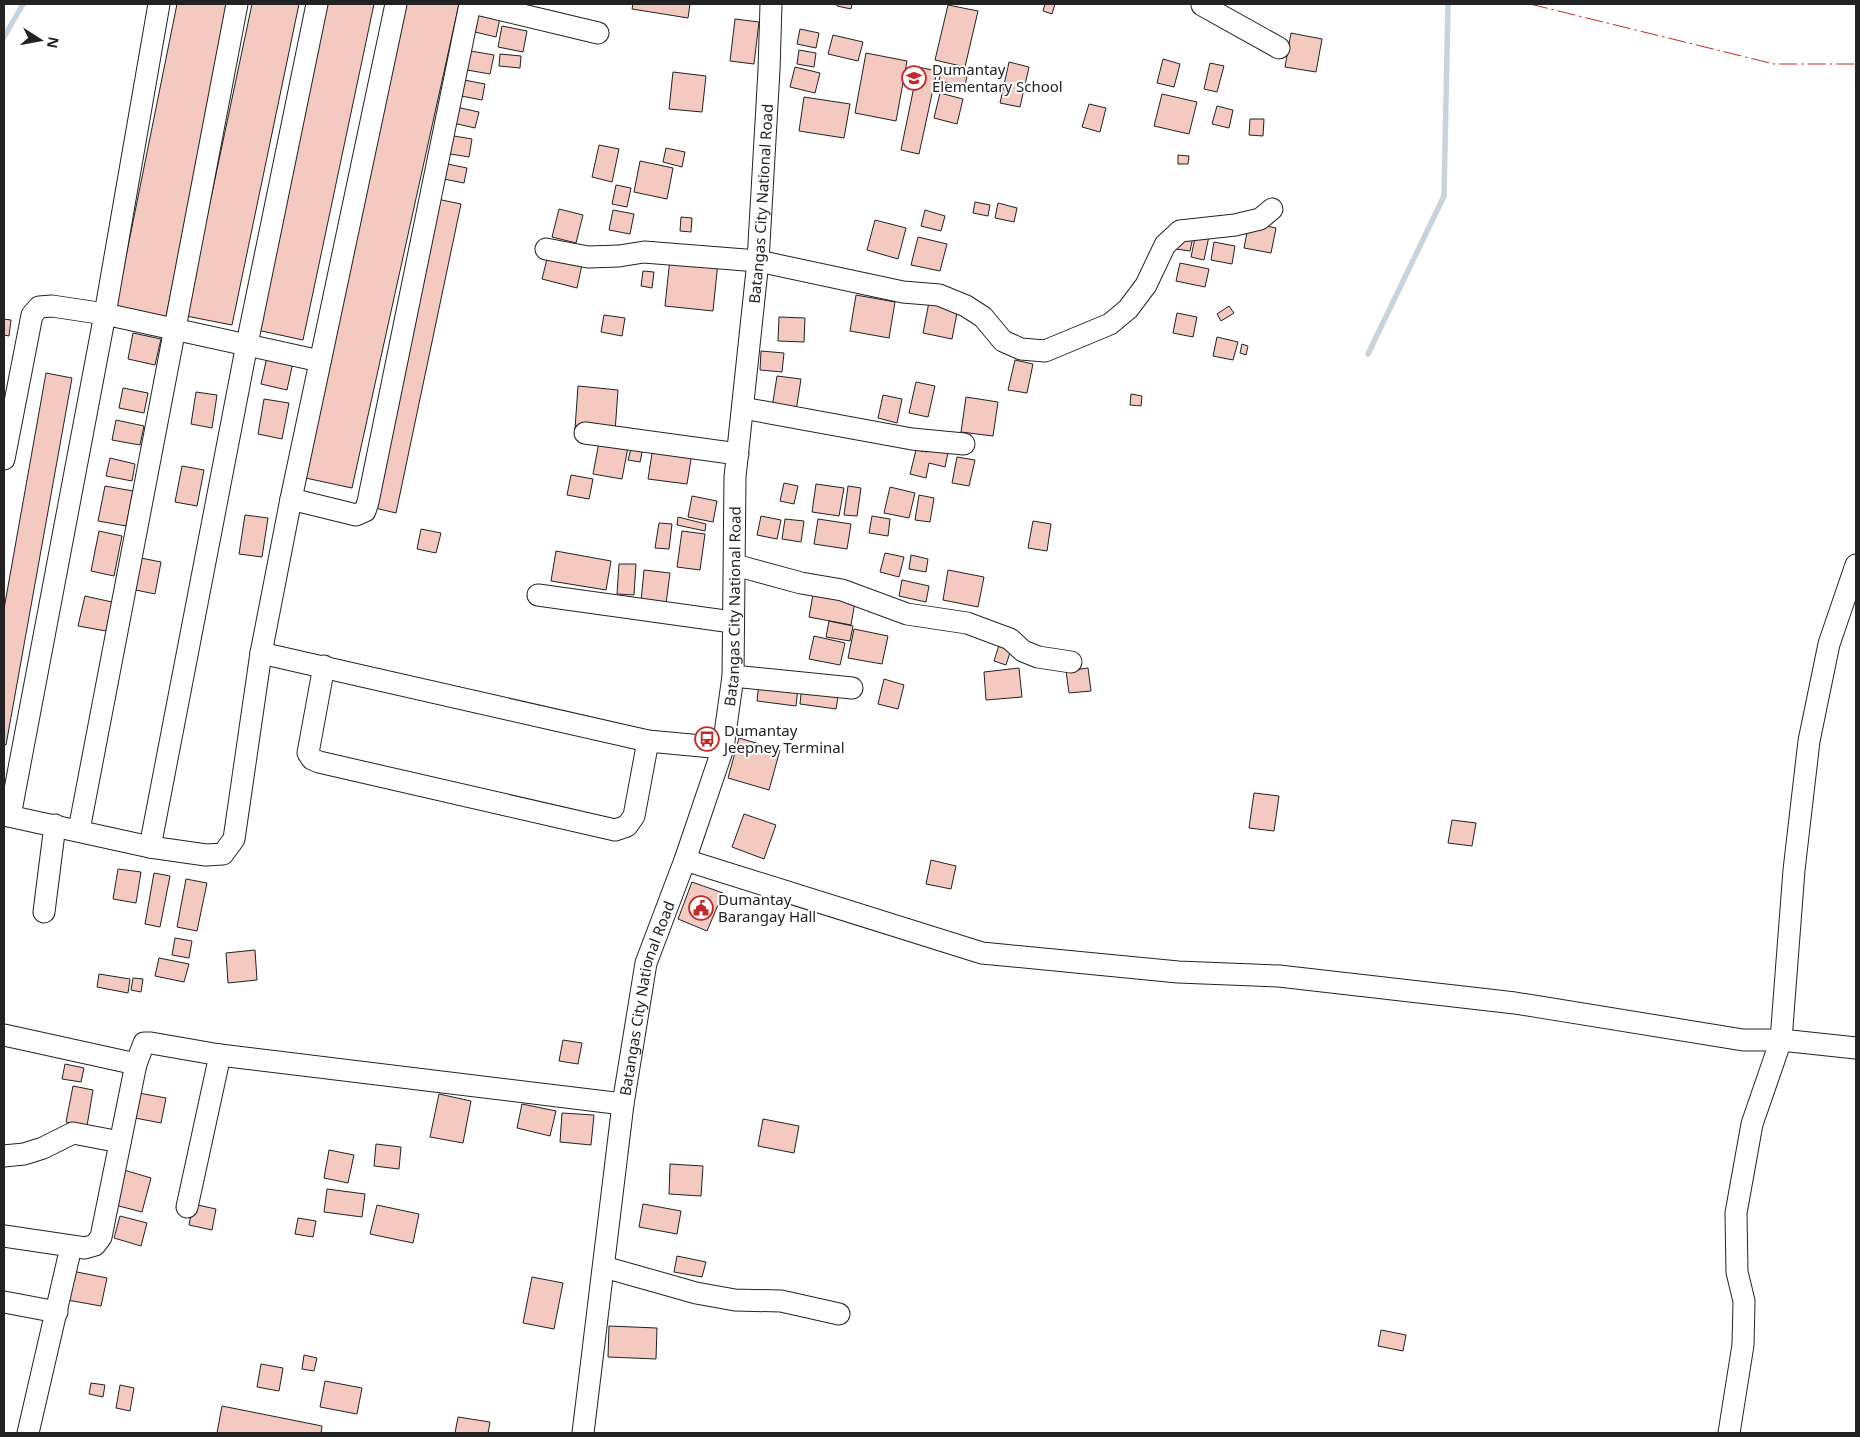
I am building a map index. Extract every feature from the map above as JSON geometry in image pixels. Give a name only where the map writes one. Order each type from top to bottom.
[{"type":"street","points":[[159,4],[104,314],[7,816],[80,830],[150,847],[206,855],[223,854],[234,839],[261,653],[291,499],[396,4]]},
{"type":"street","points":[[80,830],[237,4]]},
{"type":"street","points":[[150,847],[247,344],[317,4]]},
{"type":"street","points":[[291,499],[356,515],[365,511],[470,4]]},
{"type":"street","points":[[477,4],[598,32]]},
{"type":"street","name":"Batangas City National Road","points":[[583,1433],[623,1104],[646,963],[685,860],[723,748],[733,676],[732,622],[735,565],[735,477],[758,261],[771,4]]},
{"type":"street","points":[[1201,4],[1279,48]]},
{"type":"street","points":[[546,249],[588,257],[619,256],[644,252],[758,261],[903,292],[939,295],[966,306],[983,317],[1003,341],[1021,349],[1045,350],[1110,324],[1128,309],[1146,285],[1165,245],[1180,231],[1235,225],[1260,219],[1272,209]]},
{"type":"street","points":[[4,459],[32,315],[39,307],[52,306],[104,314],[320,361]]},
{"type":"street","points":[[743,408],[912,439],[964,444]]},
{"type":"street","points":[[585,433],[738,454]]},
{"type":"street","points":[[735,565],[801,583],[842,590],[906,614],[967,622],[1010,639],[1023,651],[1038,657],[1071,662]]},
{"type":"street","points":[[1729,1433],[1743,1345],[1744,1301],[1737,1272],[1736,1213],[1752,1124],[1781,1040],[1794,870],[1809,741],[1829,644],[1856,565]]},
{"type":"street","points":[[538,595],[732,622]]},
{"type":"street","points":[[261,653],[648,741],[723,748]]},
{"type":"street","points":[[324,666],[308,753],[312,759],[319,762],[614,830],[627,826],[634,816],[648,741]]},
{"type":"street","points":[[733,676],[852,688]]},
{"type":"street","points":[[44,912],[55,825]]},
{"type":"street","points":[[685,860],[982,953],[1178,972],[1279,976],[1515,1003],[1743,1040],[1781,1040],[1856,1048]]},
{"type":"street","points":[[4,1035],[136,1064]]},
{"type":"street","points":[[4,1236],[71,1247],[86,1248],[96,1245],[101,1237],[136,1064],[144,1043],[220,1055],[623,1104]]},
{"type":"street","points":[[187,1207],[220,1055]]},
{"type":"street","points":[[4,1156],[24,1154],[43,1148],[73,1133],[120,1142]]},
{"type":"street","points":[[28,1433],[71,1247]]},
{"type":"street","points":[[604,1267],[696,1293],[736,1300],[781,1301],[839,1314]]},
{"type":"street","points":[[4,1302],[56,1312]]},
{"type":"building","points":[[177,4],[229,4],[166,317],[116,306]]},
{"type":"building","points":[[252,4],[299,4],[232,325],[186,316]]},
{"type":"building","points":[[326,4],[374,4],[303,340],[257,330]]},
{"type":"building","points":[[405,4],[459,4],[352,488],[301,477]]},
{"type":"building","points":[[633,4],[690,4],[688,18],[632,9]]},
{"type":"building","points":[[837,4],[852,4],[851,9],[837,6]]},
{"type":"building","points":[[1045,4],[1055,4],[1052,14],[1043,11]]},
{"type":"building","points":[[948,5],[978,11],[965,67],[935,60]]},
{"type":"building","points":[[475,13],[500,18],[496,37],[471,31]]},
{"type":"building","points":[[735,19],[759,22],[754,64],[730,61]]},
{"type":"building","points":[[502,26],[527,31],[523,52],[498,47]]},
{"type":"building","points":[[800,29],[819,33],[816,48],[797,44]]},
{"type":"building","points":[[1291,33],[1322,39],[1316,72],[1285,67]]},
{"type":"building","points":[[833,35],[863,42],[858,61],[828,54]]},
{"type":"building","points":[[465,50],[494,55],[490,74],[461,69]]},
{"type":"building","points":[[799,50],[816,53],[814,67],[797,64]]},
{"type":"building","points":[[866,53],[907,61],[896,121],[855,113]]},
{"type":"building","points":[[500,54],[521,56],[520,68],[499,66]]},
{"type":"building","points":[[1163,59],[1180,64],[1174,87],[1157,83]]},
{"type":"building","points":[[1009,62],[1029,67],[1020,107],[1000,103]]},
{"type":"building","points":[[1210,63],[1224,66],[1217,92],[1204,89]]},
{"type":"building","points":[[942,66],[968,71],[965,86],[939,81]]},
{"type":"building","points":[[795,67],[820,73],[815,93],[790,87]]},
{"type":"building","points":[[918,67],[937,71],[919,154],[901,150]]},
{"type":"building","points":[[673,72],[706,76],[702,112],[669,109]]},
{"type":"building","points":[[459,79],[485,84],[482,100],[456,95]]},
{"type":"building","points":[[940,93],[963,99],[957,124],[934,118]]},
{"type":"building","points":[[1162,94],[1197,102],[1189,134],[1154,126]]},
{"type":"building","points":[[804,97],[850,104],[844,138],[799,131]]},
{"type":"building","points":[[1089,104],[1106,108],[1100,132],[1082,127]]},
{"type":"building","points":[[1217,106],[1233,110],[1229,128],[1212,124]]},
{"type":"building","points":[[456,107],[479,112],[475,128],[453,123]]},
{"type":"building","points":[[1250,119],[1264,119],[1263,136],[1249,135]]},
{"type":"building","points":[[448,135],[472,139],[469,157],[444,153]]},
{"type":"building","points":[[599,145],[619,149],[612,182],[592,177]]},
{"type":"building","points":[[666,148],[685,152],[682,167],[663,162]]},
{"type":"building","points":[[1178,155],[1189,156],[1188,164],[1178,164]]},
{"type":"building","points":[[640,161],[673,168],[667,199],[634,192]]},
{"type":"building","points":[[443,163],[467,168],[464,183],[439,178]]},
{"type":"building","points":[[616,185],[631,188],[627,207],[612,204]]},
{"type":"building","points":[[437,199],[461,204],[396,513],[371,507]]},
{"type":"building","points":[[975,202],[990,205],[988,216],[973,213]]},
{"type":"building","points":[[998,203],[1017,208],[1014,222],[995,218]]},
{"type":"building","points":[[559,209],[583,215],[576,243],[552,237]]},
{"type":"building","points":[[613,210],[634,214],[630,234],[609,230]]},
{"type":"building","points":[[925,210],[945,216],[941,231],[921,226]]},
{"type":"building","points":[[681,217],[692,218],[691,232],[680,231]]},
{"type":"building","points":[[875,220],[906,228],[898,259],[867,250]]},
{"type":"building","points":[[1249,222],[1276,228],[1271,253],[1244,248]]},
{"type":"building","points":[[1196,233],[1209,236],[1204,260],[1191,257]]},
{"type":"building","points":[[1179,234],[1193,237],[1190,251],[1176,249]]},
{"type":"building","points":[[918,237],[947,244],[940,271],[911,265]]},
{"type":"building","points":[[1214,242],[1235,246],[1232,264],[1211,260]]},
{"type":"building","points":[[549,251],[583,260],[577,288],[542,279]]},
{"type":"building","points":[[670,258],[718,262],[713,311],[665,306]]},
{"type":"building","points":[[1180,263],[1209,269],[1205,287],[1176,281]]},
{"type":"building","points":[[643,271],[654,272],[652,288],[641,286]]},
{"type":"building","points":[[856,295],[895,302],[889,338],[850,331]]},
{"type":"building","points":[[929,302],[958,308],[952,339],[923,333]]},
{"type":"building","points":[[1229,306],[1234,313],[1221,321],[1217,314]]},
{"type":"building","points":[[1177,313],[1197,317],[1193,337],[1173,333]]},
{"type":"building","points":[[604,315],[625,318],[622,336],[601,332]]},
{"type":"building","points":[[779,317],[805,318],[804,342],[778,341]]},
{"type":"building","points":[[4,319],[11,320],[9,336],[4,335]]},
{"type":"building","points":[[133,333],[161,339],[155,365],[128,359]]},
{"type":"building","points":[[1217,337],[1238,342],[1233,360],[1213,356]]},
{"type":"building","points":[[1242,344],[1248,346],[1246,355],[1240,353]]},
{"type":"building","points":[[761,351],[784,353],[782,372],[760,370]]},
{"type":"building","points":[[267,357],[293,362],[287,390],[261,384]]},
{"type":"building","points":[[1015,360],[1033,364],[1027,393],[1008,390]]},
{"type":"building","points":[[46,373],[72,378],[6,745],[4,744],[4,609]]},
{"type":"building","points":[[777,376],[801,379],[796,411],[772,408]]},
{"type":"building","points":[[916,382],[935,386],[928,417],[909,413]]},
{"type":"building","points":[[578,386],[618,390],[615,432],[575,429]]},
{"type":"building","points":[[123,388],[148,393],[144,413],[119,408]]},
{"type":"building","points":[[196,392],[217,395],[212,428],[191,424]]},
{"type":"building","points":[[1131,394],[1142,396],[1141,406],[1130,405]]},
{"type":"building","points":[[883,395],[902,399],[897,423],[878,418]]},
{"type":"building","points":[[966,397],[998,402],[993,436],[961,432]]},
{"type":"building","points":[[264,399],[289,403],[282,439],[258,434]]},
{"type":"building","points":[[116,420],[144,426],[140,445],[112,440]]},
{"type":"building","points":[[599,442],[628,447],[622,479],[593,474]]},
{"type":"building","points":[[929,444],[949,448],[945,467],[929,463],[926,478],[910,474],[916,450],[927,452]]},
{"type":"building","points":[[632,445],[643,448],[640,462],[628,460]]},
{"type":"building","points":[[653,447],[692,453],[687,484],[648,479]]},
{"type":"building","points":[[957,457],[975,460],[969,486],[952,483]]},
{"type":"building","points":[[110,458],[135,464],[132,481],[106,476]]},
{"type":"building","points":[[182,466],[204,470],[197,506],[175,502]]},
{"type":"building","points":[[571,475],[593,479],[589,499],[567,495]]},
{"type":"building","points":[[784,483],[798,486],[794,504],[780,501]]},
{"type":"building","points":[[816,484],[844,488],[839,516],[812,512]]},
{"type":"building","points":[[105,486],[133,491],[126,526],[98,521]]},
{"type":"building","points":[[848,486],[861,488],[857,516],[844,515]]},
{"type":"building","points":[[890,487],[915,493],[909,518],[884,513]]},
{"type":"building","points":[[919,495],[934,498],[930,522],[915,520]]},
{"type":"building","points":[[692,496],[717,501],[713,522],[688,517]]},
{"type":"building","points":[[245,515],[268,518],[262,557],[239,554]]},
{"type":"building","points":[[761,516],[781,520],[777,539],[757,535]]},
{"type":"building","points":[[872,516],[890,519],[888,536],[869,533]]},
{"type":"building","points":[[678,517],[706,524],[705,531],[677,525]]},
{"type":"building","points":[[785,519],[804,521],[801,542],[782,539]]},
{"type":"building","points":[[818,519],[851,524],[847,549],[814,544]]},
{"type":"building","points":[[1033,521],[1051,524],[1047,551],[1028,548]]},
{"type":"building","points":[[659,523],[672,524],[669,549],[655,548]]},
{"type":"building","points":[[421,529],[441,533],[436,553],[417,549]]},
{"type":"building","points":[[99,531],[122,536],[114,576],[91,571]]},
{"type":"building","points":[[682,531],[705,534],[700,570],[677,567]]},
{"type":"building","points":[[556,551],[611,561],[606,590],[551,581]]},
{"type":"building","points":[[885,553],[904,557],[899,577],[880,572]]},
{"type":"building","points":[[911,555],[928,559],[926,572],[909,569]]},
{"type":"building","points":[[136,557],[161,562],[155,594],[131,589]]},
{"type":"building","points":[[619,564],[636,564],[634,595],[617,594]]},
{"type":"building","points":[[644,570],[670,573],[666,604],[641,601]]},
{"type":"building","points":[[948,570],[984,577],[978,607],[943,600]]},
{"type":"building","points":[[902,580],[929,586],[926,602],[899,596]]},
{"type":"building","points":[[814,589],[856,596],[851,625],[809,617]]},
{"type":"building","points":[[85,596],[112,602],[106,631],[78,626]]},
{"type":"building","points":[[829,621],[853,626],[850,641],[826,637]]},
{"type":"building","points":[[854,629],[888,636],[882,664],[848,658]]},
{"type":"building","points":[[814,636],[845,643],[840,665],[809,659]]},
{"type":"building","points":[[1000,642],[1012,646],[1006,665],[994,661]]},
{"type":"building","points":[[1019,668],[1022,697],[986,700],[984,672]]},
{"type":"building","points":[[1088,668],[1091,691],[1069,693],[1066,671]]},
{"type":"building","points":[[884,679],[904,685],[898,709],[878,704]]},
{"type":"building","points":[[759,682],[798,688],[796,706],[757,701]]},
{"type":"building","points":[[802,685],[839,691],[836,709],[800,704]]},
{"type":"building","points":[[739,738],[780,750],[769,790],[728,778]]},
{"type":"building","points":[[1254,793],[1279,796],[1274,831],[1249,828]]},
{"type":"building","points":[[744,814],[776,825],[764,859],[732,847]]},
{"type":"building","points":[[1452,820],[1476,823],[1472,846],[1448,843]]},
{"type":"building","points":[[931,860],[956,866],[951,889],[926,884]]},
{"type":"building","points":[[118,869],[141,872],[136,903],[113,899]]},
{"type":"building","points":[[154,873],[170,876],[160,927],[145,924]]},
{"type":"building","points":[[186,879],[207,883],[197,931],[177,927]]},
{"type":"building","points":[[692,882],[723,893],[707,931],[678,919]]},
{"type":"building","points":[[175,938],[192,941],[189,958],[172,955]]},
{"type":"building","points":[[255,950],[257,980],[228,983],[226,953]]},
{"type":"building","points":[[159,958],[189,964],[184,982],[155,976]]},
{"type":"building","points":[[99,974],[130,979],[128,993],[97,987]]},
{"type":"building","points":[[133,978],[143,979],[141,992],[131,990]]},
{"type":"building","points":[[563,1040],[582,1043],[578,1064],[559,1061]]},
{"type":"building","points":[[65,1064],[84,1068],[81,1082],[62,1079]]},
{"type":"building","points":[[73,1086],[93,1090],[87,1126],[66,1122]]},
{"type":"building","points":[[139,1093],[166,1098],[161,1123],[135,1118]]},
{"type":"building","points":[[439,1094],[471,1101],[463,1143],[430,1137]]},
{"type":"building","points":[[522,1104],[556,1111],[550,1136],[517,1128]]},
{"type":"building","points":[[562,1113],[594,1115],[591,1145],[560,1142]]},
{"type":"building","points":[[763,1119],[799,1126],[794,1153],[758,1146]]},
{"type":"building","points":[[376,1144],[401,1147],[399,1169],[374,1166]]},
{"type":"building","points":[[329,1150],[354,1155],[348,1183],[324,1178]]},
{"type":"building","points":[[670,1164],[703,1166],[701,1196],[669,1194]]},
{"type":"building","points":[[124,1170],[151,1178],[142,1212],[115,1205]]},
{"type":"building","points":[[327,1189],[365,1194],[362,1217],[324,1212]]},
{"type":"building","points":[[193,1204],[216,1209],[212,1230],[189,1225]]},
{"type":"building","points":[[643,1204],[681,1211],[677,1234],[639,1227]]},
{"type":"building","points":[[377,1205],[419,1214],[413,1243],[370,1234]]},
{"type":"building","points":[[120,1216],[147,1223],[141,1246],[114,1238]]},
{"type":"building","points":[[298,1218],[316,1221],[313,1237],[295,1234]]},
{"type":"building","points":[[677,1256],[706,1262],[702,1277],[674,1272]]},
{"type":"building","points":[[72,1271],[107,1278],[101,1306],[67,1300]]},
{"type":"building","points":[[532,1277],[563,1283],[554,1329],[523,1323]]},
{"type":"building","points":[[609,1326],[657,1328],[656,1359],[608,1357]]},
{"type":"building","points":[[1381,1330],[1406,1335],[1403,1351],[1378,1346]]},
{"type":"building","points":[[304,1355],[317,1358],[314,1371],[302,1369]]},
{"type":"building","points":[[261,1364],[283,1368],[279,1391],[257,1387]]},
{"type":"building","points":[[325,1381],[362,1388],[357,1414],[320,1407]]},
{"type":"building","points":[[91,1383],[105,1385],[103,1397],[89,1394]]},
{"type":"building","points":[[120,1385],[134,1388],[130,1411],[116,1408]]},
{"type":"building","points":[[222,1406],[322,1426],[321,1433],[217,1433]]},
{"type":"building","points":[[458,1417],[490,1422],[488,1433],[455,1433]]},
{"type":"waterway","points":[[4,37],[23,4]]},
{"type":"waterway","points":[[1368,354],[1444,196],[1448,4]]},
{"type":"power","points":[[1530,4],[1774,64],[1856,64]]},
{"type":"place","name":"Dumantay Elementary School","points":[[914,78]]},
{"type":"place","name":"Dumantay Jeepney Terminal","points":[[707,739]]},
{"type":"place","name":"Dumantay Barangay Hall","points":[[701,908]]}]
